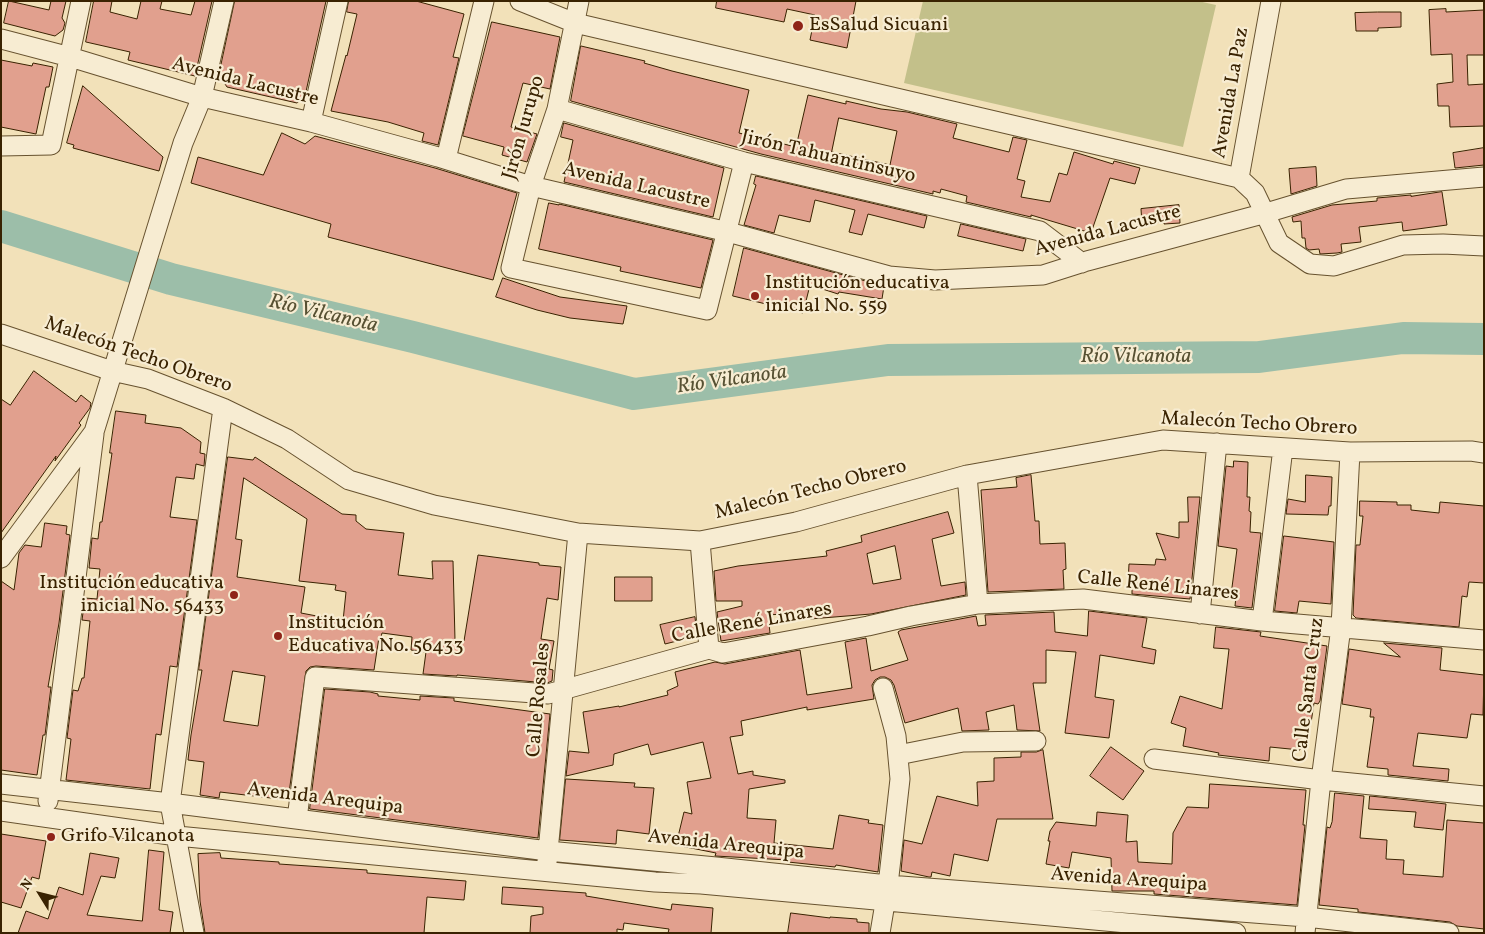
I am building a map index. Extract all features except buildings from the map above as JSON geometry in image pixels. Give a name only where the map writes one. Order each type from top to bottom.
[{"type":"street","points":[[1,146],[51,146],[81,1]]},
{"type":"street","points":[[45,816],[50,790],[94,432],[182,143],[202,97],[224,1]]},
{"type":"street","points":[[312,122],[338,1]]},
{"type":"street","points":[[446,159],[484,1]]},
{"type":"street","points":[[520,1],[575,23],[1239,178]]},
{"type":"street","name":"Jirón Jurupo","points":[[579,1],[557,109],[531,186],[512,268],[707,310],[728,232]]},
{"type":"street","name":"Avenida La Paz","points":[[1272,1],[1239,178],[1255,193],[1279,243],[1310,264],[1334,266],[1403,245],[1484,246]]},
{"type":"street","name":"Avenida Lacustre","points":[[1,39],[70,57],[202,97],[312,122],[446,159],[531,186],[728,232],[889,276],[936,280],[1043,275],[1346,189],[1484,177]]},
{"type":"street","name":"Jirón Tahuantinsuyo","points":[[557,109],[744,162],[1040,231],[1082,263]]},
{"type":"street","points":[[728,232],[744,162]]},
{"type":"street","name":"Malecón Techo Obrero","points":[[1,334],[112,371],[148,379],[223,408],[287,440],[349,480],[434,504],[578,533],[700,541],[796,522],[968,474],[1163,440],[1350,452],[1471,451],[1484,453]]},
{"type":"street","points":[[194,933],[170,803],[223,408]]},
{"type":"street","points":[[1,558],[94,432]]},
{"type":"street","points":[[1200,614],[1217,443]]},
{"type":"street","points":[[1262,621],[1283,448]]},
{"type":"street","name":"Calle Santa Cruz","points":[[1305,925],[1321,780],[1341,627],[1350,452]]},
{"type":"street","points":[[968,474],[978,604]]},
{"type":"street","name":"Calle Rosales","points":[[547,870],[578,533]]},
{"type":"street","points":[[700,541],[709,650]]},
{"type":"street","name":"Calle René Linares","points":[[297,819],[315,677],[548,694],[709,650],[723,653],[978,604],[1083,599],[1262,621],[1484,640]]},
{"type":"street","points":[[880,933],[887,893],[900,779],[896,736],[883,688]]},
{"type":"street","points":[[898,755],[963,742],[1036,741]]},
{"type":"street","points":[[1154,759],[1321,780],[1484,796]]},
{"type":"street","name":"Avenida Arequipa","points":[[1,784],[170,803],[548,851],[716,866],[887,893],[1236,933]]},
{"type":"street","name":"Avenida Arequipa","points":[[1,811],[176,836],[547,870],[655,882],[887,893],[1305,925],[1449,933]]},
{"type":"shaded area","points":[[923,1],[1198,1],[1216,5],[1183,147],[904,83]]},
{"type":"waterway","name":"Río Vilcanota","points":[[1,226],[171,279],[413,337],[634,394],[888,360],[1259,357],[1403,338],[1484,339]]},
{"type":"place","name":"EsSalud Sicuani","points":[[798,26]]},
{"type":"place","name":"Institución educativa inicial No. 559","points":[[755,296]]},
{"type":"place","name":"Institución educativa inicial No. 56433","points":[[234,595]]},
{"type":"place","name":"Institución Educativa No. 56433","points":[[278,636]]},
{"type":"place","name":"Grifo Vilcanota","points":[[51,837]]}]
